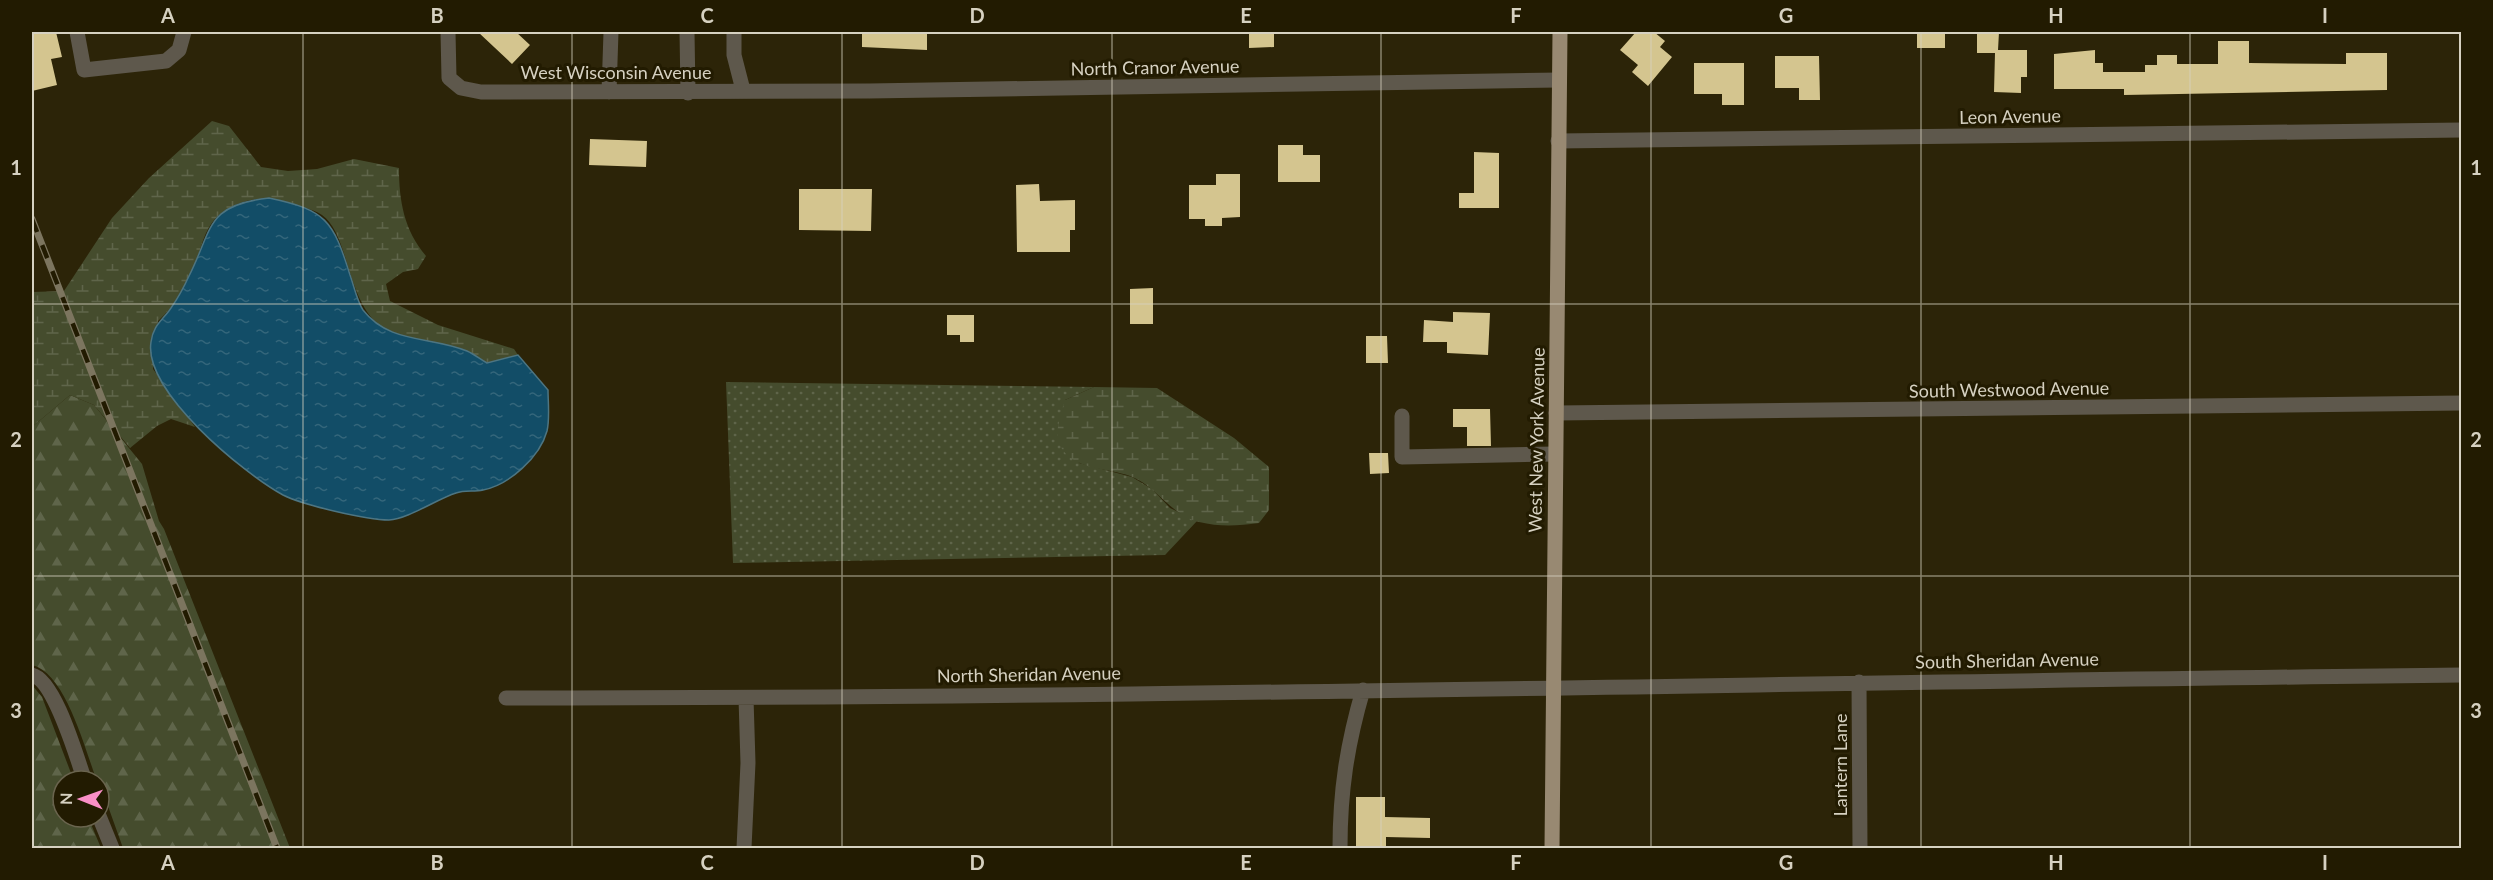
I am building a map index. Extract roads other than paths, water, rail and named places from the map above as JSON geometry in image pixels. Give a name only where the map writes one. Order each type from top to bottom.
[{"type":"main road","name":"West New York Avenue","points":[[1552,849],[1560,32]]},
{"type":"street","points":[[77,32],[84,70],[166,61],[179,50],[184,32]]},
{"type":"street","name":"West Wisconsin Avenue","points":[[448,32],[449,78],[461,88],[481,92],[688,93],[747,90]]},
{"type":"street","points":[[609,92],[611,32]]},
{"type":"street","points":[[687,32],[688,93]]},
{"type":"street","points":[[734,32],[734,55],[747,90]]},
{"type":"street","name":"North Cranor Avenue","points":[[747,90],[869,91],[1559,80]]},
{"type":"street","name":"Leon Avenue","points":[[1558,141],[2462,130]]},
{"type":"street","name":"South Westwood Avenue","points":[[1556,414],[2462,402]]},
{"type":"street","points":[[1402,416],[1402,457],[1555,454]]},
{"type":"street","points":[[32,675],[36,676],[51,692],[81,769]]},
{"type":"street","name":"South Sheridan Avenue","points":[[1553,689],[1858,682],[2462,675]]},
{"type":"street","name":"Lantern Lane","points":[[1858,682],[1860,849]]},
{"type":"street","name":"North Sheridan Avenue","points":[[506,698],[746,698],[1553,689]]},
{"type":"street","points":[[1340,849],[1341,792],[1346,756],[1350,730],[1363,690]]},
{"type":"street","points":[[744,849],[748,763],[746,698]]},
{"type":"street","points":[[104,829],[112,849]]},
{"type":"water","points":[[269,198],[303,207],[324,220],[338,241],[363,310],[385,329],[411,338],[453,346],[470,352],[487,363],[518,355],[548,390],[547,431],[531,460],[513,476],[493,487],[480,491],[456,493],[405,516],[389,520],[351,515],[283,495],[244,469],[199,429],[163,383],[153,362],[152,336],[183,288],[214,222],[222,213],[233,207],[248,201]]},
{"type":"railway","points":[[32,219],[277,848]]}]
